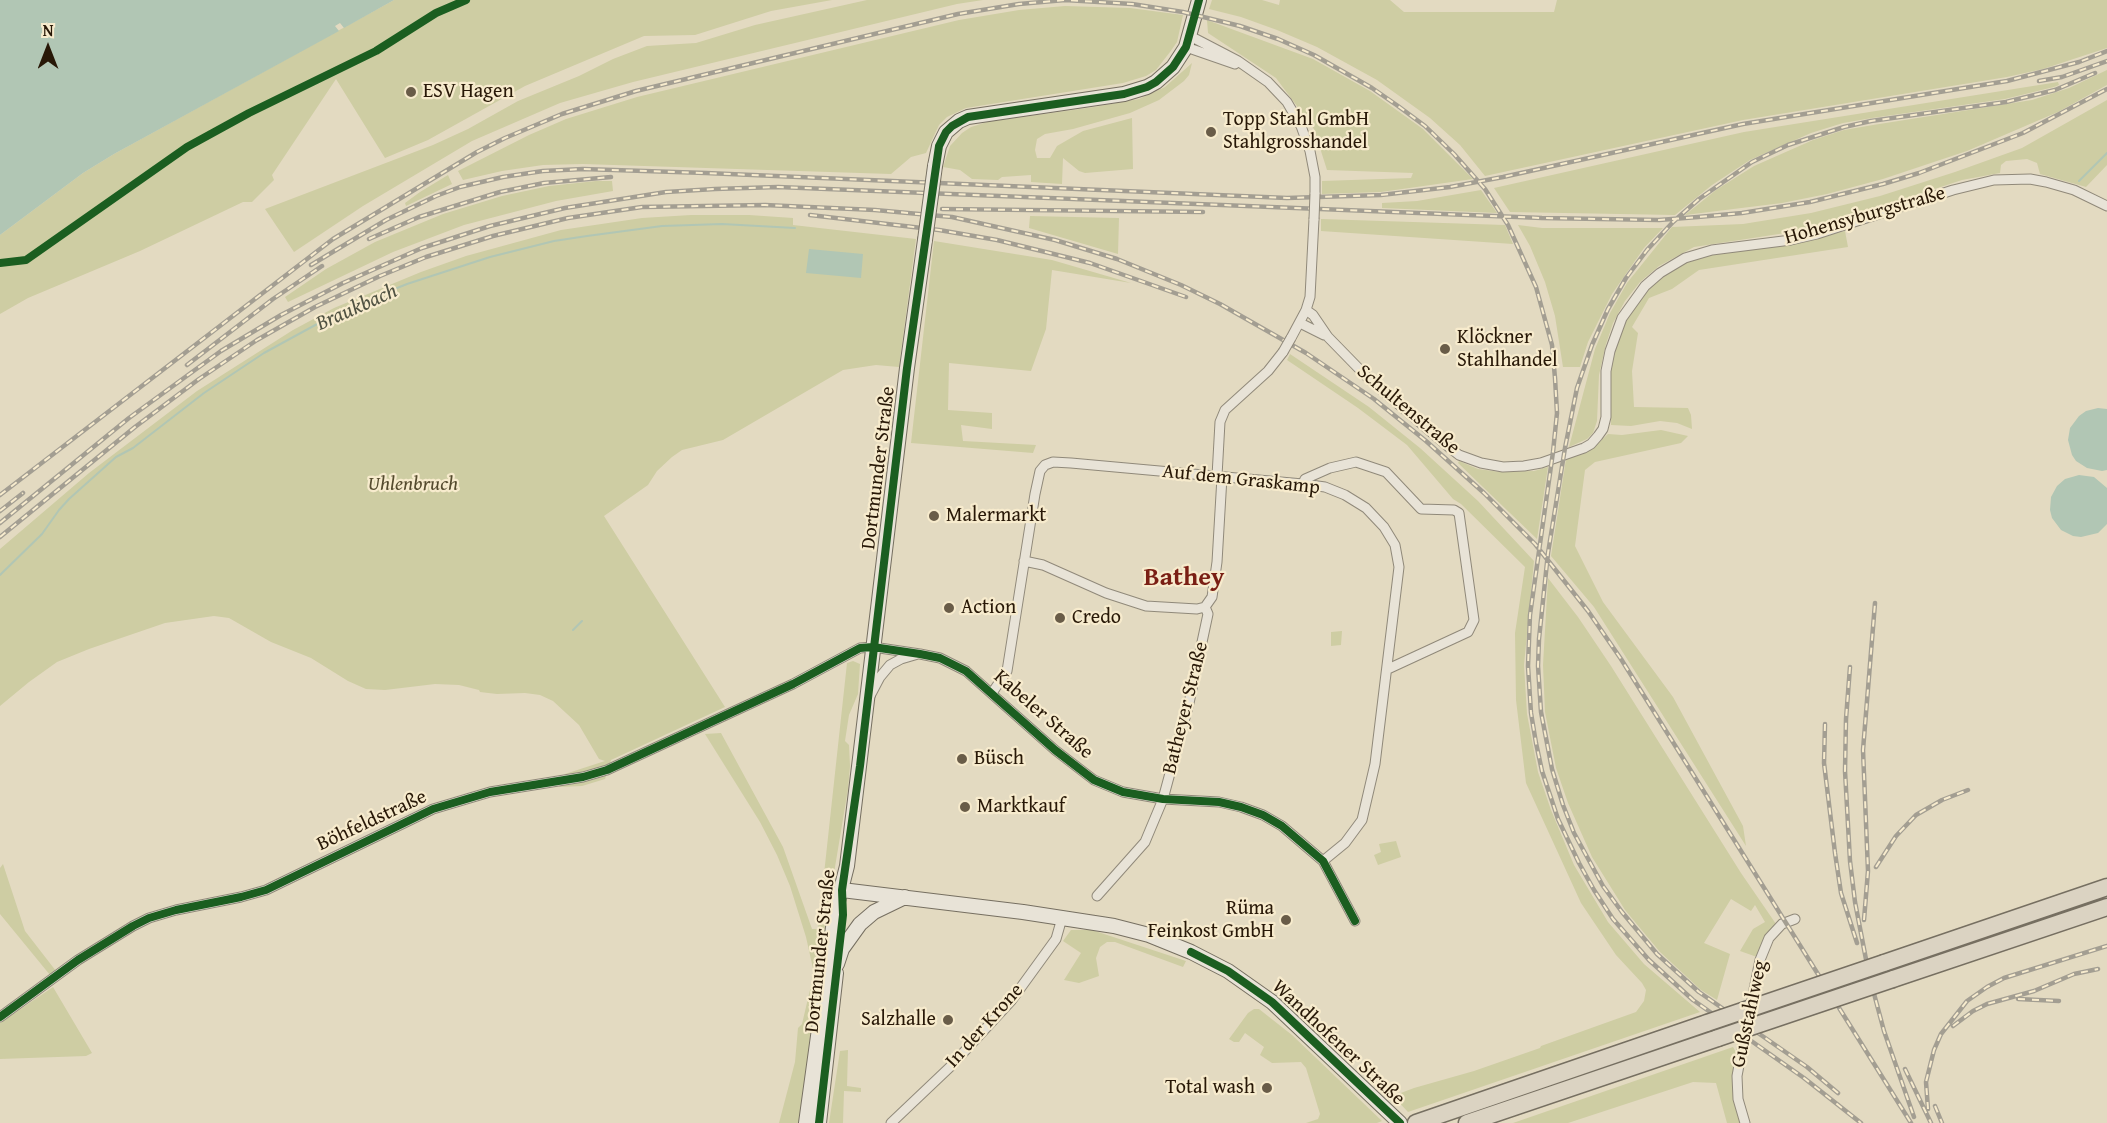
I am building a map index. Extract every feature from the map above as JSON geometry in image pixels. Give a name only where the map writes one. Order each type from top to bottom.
[{"type":"highway","points":[[1416,1123],[2107,887]]},
{"type":"highway","points":[[1467,1123],[2107,907]]},
{"type":"main road","name":"Dortmunder Straße","points":[[806,1123],[835,914],[842,890],[908,368],[935,166],[942,138],[959,121],[978,114],[1136,91],[1147,87],[1165,75],[1188,42],[1199,0]]},
{"type":"main road","name":"Dortmunder Straße","points":[[819,1123],[843,915],[842,890]]},
{"type":"main road","name":"Wandhofener Straße","points":[[842,890],[1114,926],[1149,935],[1191,952],[1228,971],[1272,1002],[1400,1123]]},
{"type":"main road","points":[[837,964],[842,949],[860,924],[874,912],[905,897]]},
{"type":"street","name":"Batheyer Straße","points":[[1097,896],[1145,842],[1163,799],[1189,703],[1208,614],[1205,607],[1212,597],[1217,562],[1220,422],[1225,410],[1268,371],[1283,352],[1300,323],[1310,297],[1315,177],[1310,151],[1295,114],[1277,91],[1243,66],[1188,42]]},
{"type":"street","name":"Hohensyburgstraße","points":[[1568,454],[1591,444],[1605,424],[1606,371],[1617,330],[1628,308],[1652,279],[1685,258],[1712,250],[1811,236],[1953,190],[1994,180],[2030,179],[2046,182],[2074,190],[2107,206]]},
{"type":"street","name":"Schultenstraße","points":[[1306,310],[1313,315],[1328,337],[1384,393],[1459,455],[1481,463],[1508,467],[1532,465],[1568,454]]},
{"type":"street","name":"Schultenstraße","points":[[1300,323],[1328,337]]},
{"type":"street","name":"Auf dem Graskamp","points":[[992,693],[1007,671],[1036,486],[1040,471],[1045,465],[1053,462],[1071,463],[1303,484],[1334,490],[1355,501],[1380,522],[1395,545],[1400,567],[1375,764],[1362,820],[1345,843],[1323,861]]},
{"type":"street","points":[[1303,484],[1309,476],[1341,464],[1356,462],[1386,472],[1421,509],[1454,510],[1460,513],[1474,620],[1468,632],[1388,669]]},
{"type":"street","points":[[1024,561],[1043,565],[1146,606],[1170,609],[1205,607]]},
{"type":"street","name":"Kabeler Straße","points":[[873,647],[920,654],[956,665],[971,674],[1055,750],[1094,780],[1123,792],[1163,799],[1219,802],[1263,815],[1282,826],[1323,861],[1355,921]]},
{"type":"street","name":"Böhfeldstraße","points":[[0,1017],[78,960],[149,918],[266,890],[370,838],[443,806],[500,790],[601,772],[793,684],[854,650],[873,647]]},
{"type":"street","points":[[868,698],[890,665],[901,659],[920,654]]},
{"type":"street","name":"In der Krone","points":[[892,1123],[950,1067],[1011,1001],[1056,939],[1062,918]]},
{"type":"street","name":"Gußstahlweg","points":[[1745,1123],[1738,1099],[1737,1076],[1760,960],[1769,938],[1782,924],[1794,919]]},
{"type":"green space","points":[[394,0],[832,0],[771,11],[695,35],[644,36],[525,86],[428,140],[385,158],[336,79],[272,175],[274,180],[252,202],[243,202],[140,251],[28,298],[0,314],[0,235],[83,173],[114,154]]},
{"type":"green space","points":[[867,0],[983,0],[957,4],[633,82],[560,103],[472,141],[363,206],[294,252],[265,209],[433,145],[468,129],[518,101],[647,46],[696,43],[755,25]]},
{"type":"green space","points":[[1212,0],[1262,0],[1279,5],[1280,0],[1390,0],[1404,12],[1554,12],[1557,0],[2107,0],[2107,48],[2043,69],[2007,77],[1743,120],[1485,176],[1460,145],[1430,118],[1377,80],[1317,47],[1277,30],[1209,9]]},
{"type":"green space","points":[[1065,6],[1130,8],[1183,15],[1177,42],[1156,70],[1146,76],[1123,83],[966,108],[947,117],[939,125],[926,153],[911,157],[891,174],[583,164],[543,165],[463,180],[458,171],[566,119],[637,97],[959,20],[1019,10]]},
{"type":"green space","points":[[1207,20],[1313,59],[1370,91],[1423,129],[1473,179],[1381,192],[1322,194],[1322,181],[1411,178],[1413,173],[1327,170],[1314,129],[1276,78],[1208,33]]},
{"type":"green space","points":[[1192,63],[1189,75],[1184,81],[1159,100],[1130,113],[1073,129],[1045,134],[1037,139],[1035,150],[1037,158],[1050,158],[1057,146],[1083,131],[1132,118],[1133,169],[1085,173],[1063,158],[1062,184],[1031,182],[1031,175],[1002,177],[998,180],[972,179],[960,170],[943,167],[950,146],[971,127],[987,122],[1139,99],[1165,87]]},
{"type":"green space","points":[[2107,70],[2107,85],[2058,112],[1967,151],[1883,179],[1827,194],[1782,203],[1685,215],[1716,190],[1754,166],[1813,140],[1844,130],[2032,100],[2069,88]]},
{"type":"green space","points":[[2058,82],[2059,85],[2054,87],[2005,99],[1843,123],[1811,133],[1750,160],[1712,185],[1675,215],[1510,212],[1494,188],[1744,132]]},
{"type":"green space","points":[[2107,100],[2107,165],[2086,187],[2040,174],[2037,163],[2027,159],[2006,161],[2001,165],[2000,173],[1962,180],[1823,226],[1694,247],[1659,266],[1640,282],[1625,301],[1613,323],[1599,375],[1597,421],[1593,433],[1587,439],[1569,447],[1595,349],[1610,313],[1627,283],[1672,227],[1743,224],[1811,213],[1880,196],[2022,148]]},
{"type":"green space","points":[[448,175],[452,184],[406,206],[405,203]]},
{"type":"green space","points":[[612,181],[613,191],[556,201],[464,225],[393,252],[288,302],[285,297],[326,269],[375,242],[443,214],[502,196],[549,186]]},
{"type":"green space","points":[[1481,190],[1497,213],[1382,208],[1382,203],[1417,201]]},
{"type":"green space","name":"Uhlenbruch","points":[[691,215],[793,218],[793,225],[916,239],[899,367],[876,365],[843,370],[723,440],[682,450],[657,471],[648,485],[604,516],[725,707],[611,760],[605,779],[582,786],[559,787],[565,774],[605,761],[599,759],[579,725],[553,701],[540,695],[480,692],[459,685],[435,684],[385,690],[366,689],[348,681],[311,658],[271,642],[229,618],[214,616],[165,623],[57,662],[0,706],[0,549],[89,473],[197,391],[293,330],[334,308],[421,272],[466,256],[561,230],[642,218]]},
{"type":"green space","points":[[1030,216],[1119,218],[1118,254],[1029,228]]},
{"type":"green space","points":[[1321,219],[1505,225],[1513,244],[1321,231]]},
{"type":"green space","points":[[1518,225],[1542,228],[1663,228],[1644,248],[1612,294],[1588,342],[1580,367],[1563,367],[1555,316],[1545,282],[1530,246]]},
{"type":"green space","points":[[1845,231],[1848,247],[1699,270],[1672,289],[1649,298],[1632,327],[1638,333],[1632,371],[1634,407],[1688,408],[1692,429],[1677,423],[1660,421],[1631,426],[1611,425],[1611,370],[1617,343],[1626,320],[1648,289],[1663,276],[1687,262],[1715,253],[1795,244]]},
{"type":"green space","points":[[934,241],[1052,260],[1131,283],[1052,270],[1046,329],[1031,371],[949,363],[948,410],[992,413],[992,429],[961,425],[963,441],[1036,445],[1033,453],[911,443]]},
{"type":"green space","points":[[1290,354],[1369,407],[1420,448],[1478,501],[1534,561],[1524,665],[1527,714],[1538,772],[1551,810],[1574,865],[1608,922],[1644,964],[1700,1012],[1408,1112],[1393,1096],[1474,1071],[1636,1012],[1644,1001],[1646,990],[1616,955],[1581,903],[1526,783],[1516,700],[1515,633],[1525,567],[1461,504],[1453,499],[1407,445],[1358,408],[1287,360]]},
{"type":"green space","points":[[1661,430],[1688,436],[1681,443],[1595,462],[1585,470],[1575,546],[1603,602],[1673,697],[1743,826],[1746,846],[1594,607],[1551,556],[1566,459],[1583,454],[1608,434],[1622,435]]},
{"type":"green space","points":[[1459,461],[1478,469],[1500,472],[1534,471],[1548,467],[1537,539],[1458,463]]},
{"type":"green space","points":[[1548,578],[1611,666],[1741,873],[1776,924],[1766,934],[1757,957],[1740,951],[1753,929],[1765,922],[1755,905],[1751,911],[1731,899],[1704,943],[1730,954],[1717,1000],[1701,990],[1660,952],[1625,910],[1592,857],[1568,803],[1556,768],[1545,712],[1543,665]]},
{"type":"green space","points":[[1342,631],[1341,645],[1331,646],[1331,632]]},
{"type":"green space","points":[[853,661],[860,664],[858,694],[849,715],[845,741],[849,745],[848,789],[828,909],[828,925],[810,1035],[800,1123],[779,1123],[795,1062],[798,1028],[802,1024],[814,973],[806,937],[790,886],[777,855],[760,822],[705,734],[721,733],[783,847],[812,929],[818,929],[847,663]]},
{"type":"green space","points":[[1396,841],[1401,857],[1378,865],[1374,855],[1381,852],[1379,844]]},
{"type":"green space","points":[[3,864],[25,931],[56,971],[50,975],[0,914],[0,868]]},
{"type":"green space","points":[[1071,930],[1092,930],[1186,961],[1183,967],[1115,942],[1107,942],[1100,947],[1096,958],[1099,976],[1079,983],[1064,980],[1081,953],[1063,941]]},
{"type":"green space","points":[[53,987],[92,1053],[86,1056],[0,1059],[0,1023]]},
{"type":"green space","points":[[1259,1009],[1292,1035],[1382,1121],[1377,1123],[1306,1123],[1318,1119],[1320,1114],[1306,1068],[1301,1062],[1272,1063],[1260,1055],[1264,1047],[1245,1033],[1239,1042],[1229,1039],[1248,1013]]},
{"type":"green space","points":[[1733,1047],[1737,1054],[1741,1123],[1727,1123],[1716,1083],[1693,1082],[1568,1123],[1513,1123]]},
{"type":"green space","points":[[848,1050],[847,1086],[861,1088],[861,1092],[844,1091],[843,1123],[829,1123],[840,1051]]},
{"type":"shaded area","points":[[0,0],[394,0],[344,28],[340,23],[335,26],[339,31],[114,154],[83,173],[0,235]]},
{"type":"shaded area","points":[[809,249],[863,254],[861,278],[806,273]]},
{"type":"shaded area","points":[[2098,408],[2107,409],[2107,470],[2102,471],[2087,468],[2076,461],[2068,440],[2070,428],[2079,416],[2086,411]]},
{"type":"shaded area","points":[[2079,475],[2094,477],[2107,488],[2107,524],[2098,533],[2081,537],[2061,530],[2052,518],[2050,510],[2051,497],[2057,486],[2065,479]]},
{"type":"waterway","points":[[2079,181],[2107,153]]},
{"type":"waterway","name":"Braukbach","points":[[0,575],[42,534],[69,499],[116,457],[133,448],[204,393],[264,353],[365,301],[407,284],[490,257],[554,241],[662,226],[722,224],[795,228]]},
{"type":"waterway","points":[[573,630],[582,621]]},
{"type":"railway","points":[[0,495],[333,239],[477,152],[562,114],[636,91],[958,14],[1019,4],[1065,0],[1132,4],[1183,12],[1240,26],[1314,55],[1372,88],[1425,126],[1485,189],[1508,225],[1536,287],[1552,345],[1555,378],[1557,413],[1530,615],[1528,666],[1531,713],[1536,743],[1542,771],[1558,819],[1594,890],[1613,919],[1649,960],[1693,1000],[1804,1078],[1861,1123]]},
{"type":"railway","points":[[311,265],[386,220],[436,196],[460,187],[543,171],[583,169],[706,173],[1287,198],[1381,195],[1450,187],[1503,177],[1743,124],[2007,81],[2079,62],[2107,51]]},
{"type":"railway","points":[[2039,81],[2062,77],[2107,61]]},
{"type":"railway","points":[[1838,1093],[1807,1067],[1699,992],[1657,954],[1603,886],[1574,833],[1563,805],[1552,769],[1541,712],[1538,666],[1548,553],[1577,388],[1608,309],[1626,278],[1647,250],[1699,199],[1752,162],[1788,145],[1844,127],[1871,121],[2006,102],[2055,90],[2095,73]]},
{"type":"railway","points":[[0,523],[129,418],[221,351],[281,315],[343,283],[422,248],[490,226],[565,208],[666,192],[778,187],[1542,218],[1659,220],[1698,217],[1742,213],[1810,202],[1919,173],[2023,133],[2107,89]]},
{"type":"railway","points":[[369,239],[419,217],[500,192],[544,183],[611,177]]},
{"type":"railway","points":[[0,537],[135,427],[199,379],[257,340],[315,307],[380,276],[426,257],[493,236],[568,218],[642,207],[765,205],[875,210],[952,217],[1055,240],[1117,259],[1220,304],[1306,353],[1374,399],[1426,441],[1484,493],[1535,544],[1588,611],[1621,659],[1911,1123]]},
{"type":"railway","points":[[942,209],[1203,212]]},
{"type":"railway","points":[[810,215],[939,230],[997,240],[1090,263],[1186,297]]},
{"type":"railway","points":[[187,365],[273,299],[322,266]]},
{"type":"railway","points":[[0,511],[23,493]]},
{"type":"railway","points":[[1864,920],[1868,871],[1863,750],[1875,603]]},
{"type":"railway","points":[[1850,667],[1845,771],[1850,861],[1855,902],[1869,975],[1884,1031],[1914,1117]]},
{"type":"railway","points":[[1825,724],[1824,763],[1835,853],[1841,893],[1857,943]]},
{"type":"railway","points":[[1876,867],[1896,836],[1916,815],[1942,800],[1968,790]]},
{"type":"railway","points":[[1928,1109],[1926,1082],[1934,1050],[1941,1034],[1967,1001],[2004,978],[2107,946]]},
{"type":"railway","points":[[1953,1026],[1987,1004],[2034,991],[2074,974],[2098,969]]},
{"type":"railway","points":[[2018,999],[2059,1001]]},
{"type":"railway","points":[[1905,1069],[1931,1123]]},
{"type":"railway","points":[[1935,1106],[1942,1123]]},
{"type":"cycle path","points":[[0,263],[26,260],[187,147],[249,113],[376,51],[436,13],[466,0]]},
{"type":"cycle path","points":[[819,1123],[843,915],[842,890],[860,766],[907,368],[939,146],[946,132],[968,117],[1124,94],[1156,82],[1173,67],[1186,47],[1199,0]]},
{"type":"cycle path","points":[[0,1017],[78,960],[149,918],[266,890],[433,809],[490,792],[583,777],[607,770],[793,684],[860,648],[873,647],[940,658],[966,671],[1055,750],[1094,780],[1123,792],[1163,799],[1219,802],[1263,815],[1282,826],[1323,861],[1355,921]]},
{"type":"cycle path","points":[[1191,952],[1228,971],[1272,1002],[1400,1123]]},
{"type":"place","name":"ESV Hagen","points":[[411,92]]},
{"type":"place","name":"Topp Stahl GmbH Stahlgrosshandel","points":[[1211,132]]},
{"type":"place","name":"Klöckner Stahlhandel","points":[[1445,349]]},
{"type":"place","name":"Malermarkt","points":[[934,516]]},
{"type":"place","name":"Action","points":[[949,608]]},
{"type":"place","name":"Credo","points":[[1060,618]]},
{"type":"place","name":"Büsch","points":[[962,759]]},
{"type":"place","name":"Marktkauf","points":[[965,807]]},
{"type":"place","name":"Rüma Feinkost GmbH","points":[[1286,920]]},
{"type":"place","name":"Salzhalle","points":[[948,1020]]},
{"type":"place","name":"Total wash","points":[[1267,1088]]},
{"type":"district","name":"Bathey","points":[[1184,578]]}]
